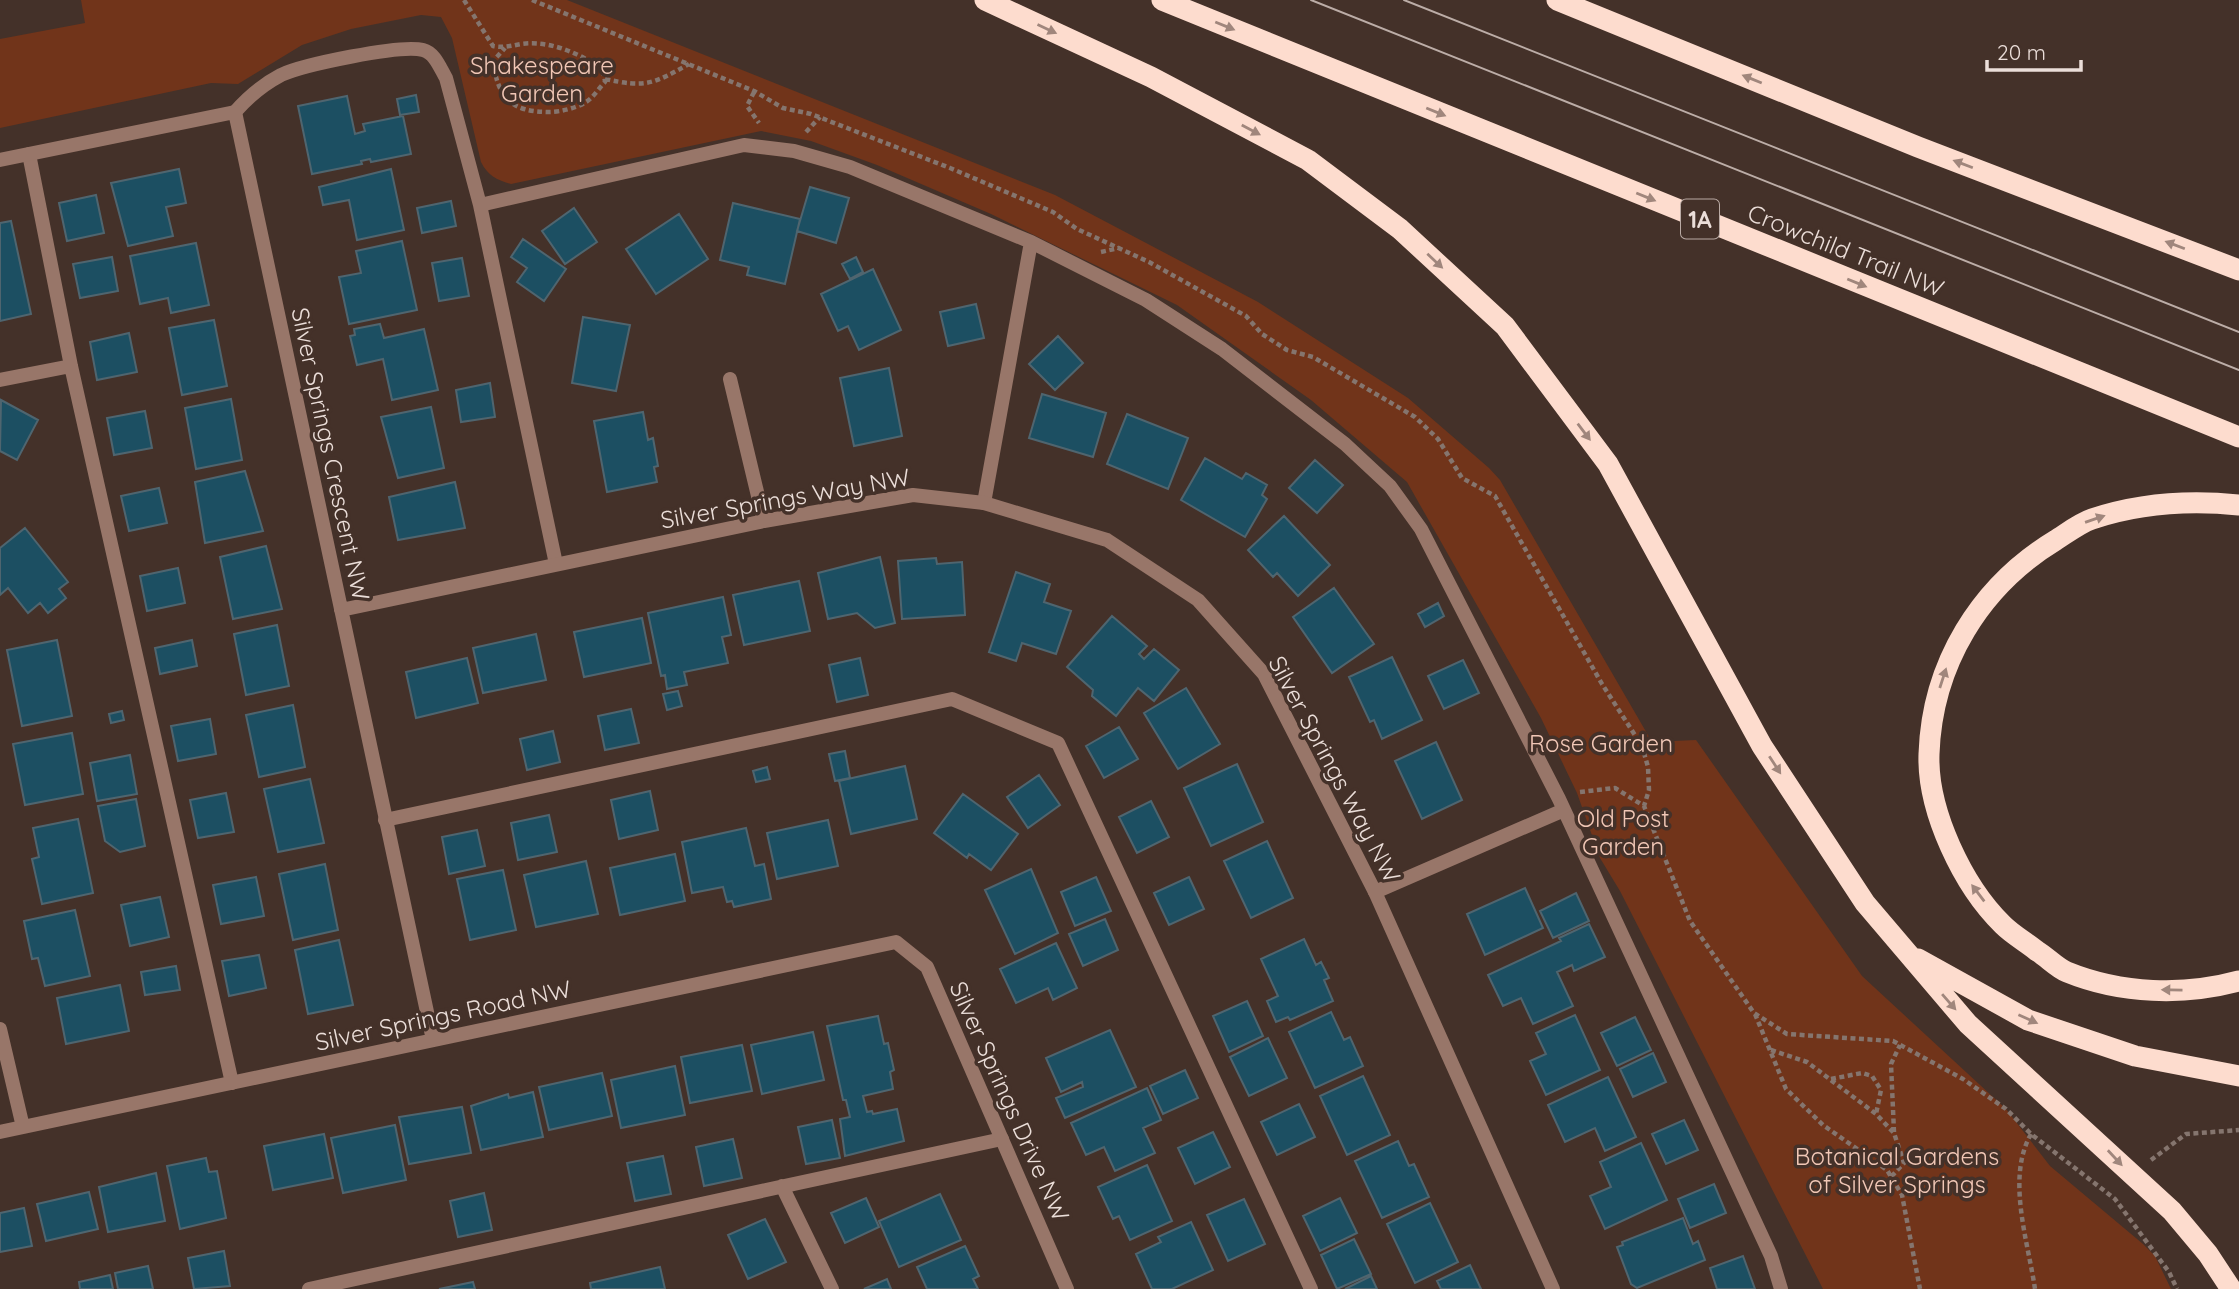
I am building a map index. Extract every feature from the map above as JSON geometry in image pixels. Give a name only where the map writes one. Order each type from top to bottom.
[{"type":"highway","points":[[985,0],[1151,77],[1308,160],[1400,229],[1505,326],[1608,464],[1762,746],[1865,903],[1968,1024],[2172,1211],[2208,1254],[2231,1289]]},
{"type":"highway","name":"Crowchild Trail NW","points":[[1162,0],[2239,437]]},
{"type":"highway","points":[[1557,0],[1918,147],[2239,270]]},
{"type":"highway","points":[[2239,505],[2157,504],[2090,519],[2029,556],[1987,597],[1954,645],[1935,703],[1929,756],[1938,816],[1963,872],[2003,925],[2055,964],[2066,971],[2131,989],[2204,990],[2239,981]]},
{"type":"highway","points":[[1904,951],[2028,1020],[2135,1056],[2239,1076]]},
{"type":"street","points":[[0,160],[235,112],[250,94],[283,74],[397,48],[425,50],[436,60],[446,79],[480,205],[556,564]]},
{"type":"street","name":"Silver Springs Crescent NW","points":[[235,112],[433,1040]]},
{"type":"street","points":[[480,205],[744,145],[794,151],[850,167],[1031,242],[1146,300],[1222,349],[1345,444],[1390,486],[1421,528],[1562,804],[1771,1256],[1781,1289]]},
{"type":"street","points":[[29,154],[71,366],[232,1083]]},
{"type":"street","points":[[984,503],[1031,242]]},
{"type":"street","points":[[0,380],[71,366]]},
{"type":"street","points":[[730,379],[764,521]]},
{"type":"street","name":"Silver Springs Way NW","points":[[341,610],[764,521],[913,495],[984,503],[1107,540],[1198,600],[1264,674],[1375,892],[1553,1289]]},
{"type":"street","points":[[385,820],[952,699],[1058,743],[1311,1289]]},
{"type":"street","points":[[1375,892],[1562,804]]},
{"type":"street","name":"Silver Springs Road NW","points":[[0,1132],[896,942]]},
{"type":"street","name":"Silver Springs Drive NW","points":[[896,942],[927,967],[1068,1289]]},
{"type":"street","points":[[0,1029],[23,1127]]},
{"type":"street","points":[[309,1289],[1002,1139]]},
{"type":"street","points":[[782,1186],[832,1289]]},
{"type":"path","points":[[464,0],[494,46],[505,48],[522,44],[570,50],[597,65],[605,79],[632,85],[655,83],[689,64]]},
{"type":"path","points":[[505,48],[493,61],[496,81],[508,101],[526,112],[559,112],[587,102],[605,79]]},
{"type":"path","points":[[754,91],[747,106],[762,126]]},
{"type":"path","points":[[800,135],[811,128],[820,117]]},
{"type":"path","points":[[1562,804],[1595,789],[1615,788],[1644,806],[1690,921],[1754,1013],[1786,1089],[1823,1125],[1887,1170],[1902,1195],[1920,1289]]},
{"type":"path","points":[[1754,1013],[1787,1034],[1832,1039],[1860,1037],[1900,1045],[1963,1079],[2006,1109],[2031,1134],[2115,1199],[2169,1272],[2177,1289]]},
{"type":"path","points":[[1891,1177],[1904,1163],[1894,1132],[1891,1064],[1900,1045]]},
{"type":"path","points":[[1770,1050],[1807,1062],[1876,1114],[1894,1132]]},
{"type":"path","points":[[1831,1079],[1862,1073],[1872,1076],[1881,1090],[1876,1114]]},
{"type":"path","points":[[2147,1163],[2186,1134],[2239,1130]]},
{"type":"path","points":[[2031,1134],[2021,1152],[2020,1183],[2035,1289]]},
{"type":"green space","name":"Botanical Gardens of Silver Springs","points":[[81,0],[567,0],[1055,195],[1258,302],[1408,398],[1489,468],[1500,480],[1652,742],[1696,740],[1862,976],[2006,1109],[2050,1166],[2155,1256],[2171,1289],[1823,1289],[1620,891],[1600,858],[1577,793],[1541,718],[1407,482],[1311,400],[1177,305],[991,214],[877,165],[811,141],[761,131],[511,184],[501,181],[493,177],[481,162],[452,38],[441,17],[421,15],[351,29],[302,45],[238,84],[211,83],[0,128],[0,39],[85,23]]},
{"type":"building","points":[[416,95],[419,112],[400,115],[397,99]]},
{"type":"building","points":[[347,96],[355,134],[365,131],[363,124],[403,116],[411,154],[371,162],[370,159],[361,161],[362,164],[312,174],[298,106]]},
{"type":"building","points":[[179,169],[186,203],[166,207],[173,236],[128,246],[111,183]]},
{"type":"building","points":[[391,169],[404,230],[357,240],[349,200],[323,205],[319,187]]},
{"type":"building","points":[[810,187],[849,198],[836,243],[797,231]]},
{"type":"building","points":[[96,195],[104,233],[67,241],[59,203]]},
{"type":"building","points":[[451,201],[456,226],[422,233],[417,208]]},
{"type":"building","points":[[733,203],[800,219],[785,284],[747,275],[749,267],[720,260]]},
{"type":"building","points":[[574,208],[597,242],[565,264],[542,231]]},
{"type":"building","points":[[679,214],[708,259],[656,294],[626,249]]},
{"type":"building","points":[[11,221],[31,314],[0,321],[0,223]]},
{"type":"building","points":[[523,239],[566,269],[544,301],[517,282],[527,268],[511,257]]},
{"type":"building","points":[[402,241],[417,310],[349,324],[339,277],[361,273],[356,251]]},
{"type":"building","points":[[196,243],[209,305],[171,313],[168,298],[140,304],[130,256]]},
{"type":"building","points":[[112,257],[118,291],[80,298],[73,264]]},
{"type":"building","points":[[856,257],[863,272],[850,279],[842,264]]},
{"type":"building","points":[[462,258],[469,296],[439,301],[432,263]]},
{"type":"building","points":[[873,269],[901,330],[859,350],[848,326],[838,331],[821,294]]},
{"type":"building","points":[[976,304],[984,338],[948,346],[940,312]]},
{"type":"building","points":[[583,317],[630,325],[616,391],[572,383]]},
{"type":"building","points":[[214,320],[227,386],[182,395],[169,328]]},
{"type":"building","points":[[380,324],[384,338],[424,329],[438,390],[392,400],[383,359],[357,365],[350,336],[355,335],[354,329]]},
{"type":"building","points":[[129,333],[137,372],[97,380],[90,342]]},
{"type":"building","points":[[1058,336],[1083,363],[1055,390],[1029,364]]},
{"type":"building","points":[[889,368],[902,436],[854,446],[840,378]]},
{"type":"building","points":[[490,383],[495,417],[461,422],[456,390]]},
{"type":"building","points":[[1042,394],[1106,413],[1093,457],[1029,438]]},
{"type":"building","points":[[231,399],[242,460],[196,469],[185,408]]},
{"type":"building","points":[[1,400],[38,420],[17,460],[0,451]]},
{"type":"building","points":[[431,407],[444,468],[398,478],[381,417]]},
{"type":"building","points":[[145,411],[152,448],[114,455],[107,418]]},
{"type":"building","points":[[643,412],[648,440],[653,438],[658,466],[654,467],[657,482],[607,492],[594,421]]},
{"type":"building","points":[[1127,414],[1188,438],[1168,489],[1107,464]]},
{"type":"building","points":[[1205,458],[1242,479],[1246,473],[1267,485],[1262,495],[1267,499],[1245,537],[1181,500]]},
{"type":"building","points":[[1315,460],[1343,485],[1317,513],[1289,488]]},
{"type":"building","points":[[245,471],[263,531],[205,543],[195,482]]},
{"type":"building","points":[[455,482],[465,528],[398,540],[389,497]]},
{"type":"building","points":[[159,488],[167,523],[129,531],[121,496]]},
{"type":"building","points":[[1284,516],[1330,565],[1298,596],[1277,573],[1273,577],[1248,550]]},
{"type":"building","points":[[25,528],[68,582],[59,589],[66,598],[48,613],[40,603],[28,613],[8,588],[0,595],[0,548]]},
{"type":"building","points":[[266,546],[282,609],[233,619],[220,557]]},
{"type":"building","points":[[880,557],[895,623],[875,628],[857,613],[828,619],[818,573]]},
{"type":"building","points":[[936,558],[937,564],[962,562],[965,615],[902,619],[898,561]]},
{"type":"building","points":[[178,568],[185,603],[147,611],[140,576]]},
{"type":"building","points":[[1016,572],[1050,584],[1044,602],[1071,611],[1056,654],[1022,643],[1016,661],[989,652]]},
{"type":"building","points":[[799,581],[810,631],[744,645],[733,595]]},
{"type":"building","points":[[1334,588],[1374,644],[1332,673],[1293,617]]},
{"type":"building","points":[[723,597],[731,635],[722,637],[728,663],[684,672],[687,685],[667,689],[665,675],[661,676],[648,613]]},
{"type":"building","points":[[1438,603],[1444,616],[1425,627],[1418,614]]},
{"type":"building","points":[[1112,616],[1147,646],[1139,654],[1144,659],[1154,649],[1179,670],[1154,701],[1138,688],[1116,716],[1092,696],[1093,690],[1067,667]]},
{"type":"building","points":[[642,618],[651,663],[584,677],[574,632]]},
{"type":"building","points":[[277,625],[289,686],[246,695],[234,634]]},
{"type":"building","points":[[536,634],[546,680],[483,693],[473,648]]},
{"type":"building","points":[[57,640],[72,716],[22,726],[7,650]]},
{"type":"building","points":[[192,640],[197,666],[160,674],[155,648]]},
{"type":"building","points":[[1392,657],[1422,720],[1382,739],[1374,720],[1370,722],[1349,677]]},
{"type":"building","points":[[467,658],[478,703],[416,718],[406,672]]},
{"type":"building","points":[[860,658],[868,695],[837,702],[829,665]]},
{"type":"building","points":[[1463,660],[1479,693],[1444,709],[1428,676]]},
{"type":"building","points":[[1186,688],[1220,744],[1178,769],[1144,713]]},
{"type":"building","points":[[678,691],[682,706],[667,710],[663,694]]},
{"type":"building","points":[[293,705],[305,767],[259,777],[246,715]]},
{"type":"building","points":[[631,709],[639,743],[605,750],[598,716]]},
{"type":"building","points":[[122,711],[124,720],[111,723],[109,714]]},
{"type":"building","points":[[210,719],[216,754],[178,761],[171,726]]},
{"type":"building","points":[[1119,727],[1138,759],[1104,778],[1086,746]]},
{"type":"building","points":[[553,731],[560,762],[527,770],[520,739]]},
{"type":"building","points":[[72,733],[83,794],[25,805],[13,744]]},
{"type":"building","points":[[1436,742],[1462,800],[1422,819],[1395,761]]},
{"type":"building","points":[[845,751],[850,778],[835,781],[829,754]]},
{"type":"building","points":[[130,755],[137,794],[97,801],[90,763]]},
{"type":"building","points":[[1237,764],[1263,822],[1211,846],[1184,788]]},
{"type":"building","points":[[905,766],[917,819],[851,834],[839,781]]},
{"type":"building","points":[[767,767],[770,779],[756,782],[753,771]]},
{"type":"building","points":[[1039,775],[1060,805],[1028,828],[1007,797]]},
{"type":"building","points":[[310,779],[324,843],[278,852],[264,789]]},
{"type":"building","points":[[650,791],[658,830],[619,839],[611,800]]},
{"type":"building","points":[[226,793],[234,832],[198,838],[190,800]]},
{"type":"building","points":[[963,794],[1018,834],[991,870],[969,854],[967,858],[934,833]]},
{"type":"building","points":[[136,799],[145,846],[120,852],[105,841],[98,806]]},
{"type":"building","points":[[1151,801],[1169,837],[1137,853],[1119,817]]},
{"type":"building","points":[[549,815],[557,852],[518,860],[511,823]]},
{"type":"building","points":[[78,819],[93,893],[42,904],[32,859],[39,857],[33,828]]},
{"type":"building","points":[[828,820],[838,866],[777,879],[767,833]]},
{"type":"building","points":[[746,828],[755,866],[764,864],[771,899],[734,907],[732,901],[727,902],[723,887],[692,893],[682,842]]},
{"type":"building","points":[[477,830],[485,866],[449,874],[442,837]]},
{"type":"building","points":[[1267,841],[1293,898],[1251,918],[1224,861]]},
{"type":"building","points":[[675,854],[685,901],[620,915],[610,868]]},
{"type":"building","points":[[586,861],[598,914],[536,927],[524,875]]},
{"type":"building","points":[[325,864],[338,930],[293,940],[279,874]]},
{"type":"building","points":[[1031,869],[1058,933],[1015,954],[985,890]]},
{"type":"building","points":[[503,870],[516,930],[470,940],[457,879]]},
{"type":"building","points":[[256,877],[264,916],[221,924],[213,885]]},
{"type":"building","points":[[1096,877],[1111,911],[1075,926],[1061,892]]},
{"type":"building","points":[[1189,877],[1204,909],[1169,925],[1154,893]]},
{"type":"building","points":[[1525,888],[1543,928],[1485,955],[1467,914]]},
{"type":"building","points":[[1576,893],[1589,921],[1553,938],[1540,911]]},
{"type":"building","points":[[160,897],[169,937],[130,946],[121,905]]},
{"type":"building","points":[[75,910],[90,976],[45,986],[38,958],[32,959],[24,921]]},
{"type":"building","points":[[1105,919],[1118,950],[1083,966],[1069,934]]},
{"type":"building","points":[[1589,924],[1605,957],[1574,971],[1572,965],[1557,972],[1573,1006],[1533,1024],[1521,998],[1503,1006],[1488,975],[1561,941],[1559,938]]},
{"type":"building","points":[[1304,939],[1316,965],[1321,962],[1329,978],[1324,980],[1333,1001],[1290,1020],[1288,1017],[1276,1022],[1267,1001],[1278,996],[1261,959]]},
{"type":"building","points":[[339,940],[353,1005],[308,1014],[295,950]]},
{"type":"building","points":[[1056,943],[1077,988],[1053,1000],[1048,988],[1016,1003],[1000,969]]},
{"type":"building","points":[[259,955],[266,988],[229,996],[222,961]]},
{"type":"building","points":[[176,966],[180,990],[145,995],[141,972]]},
{"type":"building","points":[[120,985],[129,1031],[66,1044],[57,998]]},
{"type":"building","points":[[1247,1001],[1263,1036],[1229,1052],[1213,1016]]},
{"type":"building","points":[[1331,1012],[1344,1040],[1350,1037],[1363,1066],[1315,1088],[1289,1032]]},
{"type":"building","points":[[1575,1015],[1600,1070],[1546,1095],[1530,1061],[1546,1054],[1536,1033]]},
{"type":"building","points":[[878,1016],[884,1044],[888,1043],[894,1070],[890,1072],[893,1089],[863,1096],[867,1112],[872,1111],[873,1114],[897,1109],[904,1141],[845,1156],[840,1119],[850,1117],[846,1100],[843,1100],[827,1026]]},
{"type":"building","points":[[1635,1017],[1651,1050],[1617,1066],[1601,1033]]},
{"type":"building","points":[[1110,1030],[1136,1087],[1065,1118],[1056,1098],[1083,1087],[1082,1082],[1061,1092],[1046,1058]]},
{"type":"building","points":[[813,1032],[824,1080],[762,1094],[751,1045]]},
{"type":"building","points":[[1268,1038],[1287,1078],[1249,1096],[1230,1057]]},
{"type":"building","points":[[742,1045],[752,1091],[690,1103],[681,1057]]},
{"type":"building","points":[[1653,1053],[1666,1082],[1633,1097],[1620,1069]]},
{"type":"building","points":[[675,1066],[685,1115],[621,1128],[611,1080]]},
{"type":"building","points":[[1185,1070],[1198,1098],[1163,1114],[1150,1086]]},
{"type":"building","points":[[602,1073],[612,1116],[549,1130],[539,1087]]},
{"type":"building","points":[[1363,1076],[1390,1135],[1347,1155],[1320,1096]]},
{"type":"building","points":[[1608,1077],[1636,1137],[1605,1151],[1595,1128],[1565,1142],[1548,1105]]},
{"type":"building","points":[[1147,1088],[1161,1120],[1143,1128],[1155,1153],[1115,1171],[1104,1147],[1086,1155],[1071,1123]]},
{"type":"building","points":[[533,1092],[543,1137],[481,1150],[471,1106],[508,1094],[509,1098]]},
{"type":"building","points":[[1299,1104],[1315,1137],[1277,1155],[1261,1122]]},
{"type":"building","points":[[462,1107],[471,1153],[409,1164],[399,1117]]},
{"type":"building","points":[[832,1120],[840,1158],[806,1164],[798,1127]]},
{"type":"building","points":[[1684,1120],[1698,1150],[1666,1164],[1652,1134]]},
{"type":"building","points":[[395,1125],[406,1180],[343,1193],[331,1138]]},
{"type":"building","points":[[1213,1132],[1230,1167],[1195,1184],[1178,1148]]},
{"type":"building","points":[[324,1134],[333,1178],[273,1190],[264,1146]]},
{"type":"building","points":[[733,1139],[742,1178],[704,1186],[696,1147]]},
{"type":"building","points":[[1398,1141],[1409,1166],[1414,1164],[1429,1197],[1382,1218],[1355,1161]]},
{"type":"building","points":[[1641,1143],[1667,1200],[1605,1229],[1590,1196],[1611,1187],[1600,1162]]},
{"type":"building","points":[[663,1156],[671,1194],[635,1201],[627,1163]]},
{"type":"building","points":[[206,1158],[209,1172],[217,1171],[226,1218],[180,1229],[167,1166]]},
{"type":"building","points":[[1147,1165],[1172,1221],[1130,1240],[1119,1216],[1113,1219],[1098,1187]]},
{"type":"building","points":[[156,1173],[165,1221],[108,1232],[99,1187]]},
{"type":"building","points":[[1714,1184],[1726,1213],[1690,1228],[1678,1199]]},
{"type":"building","points":[[89,1192],[98,1229],[46,1241],[37,1204]]},
{"type":"building","points":[[484,1193],[492,1230],[458,1237],[450,1201]]},
{"type":"building","points":[[940,1194],[961,1240],[899,1267],[879,1221]]},
{"type":"building","points":[[866,1198],[879,1227],[845,1243],[831,1213]]},
{"type":"building","points":[[1340,1198],[1357,1233],[1320,1251],[1303,1216]]},
{"type":"building","points":[[1244,1199],[1265,1244],[1228,1261],[1207,1215]]},
{"type":"building","points":[[1430,1203],[1458,1262],[1415,1283],[1387,1224]]},
{"type":"building","points":[[24,1208],[32,1246],[0,1252],[0,1213]]},
{"type":"building","points":[[1683,1218],[1693,1244],[1698,1241],[1705,1260],[1637,1288],[1631,1284],[1617,1247],[1623,1245],[1622,1242]]},
{"type":"building","points":[[765,1219],[786,1262],[748,1279],[728,1235]]},
{"type":"building","points":[[1191,1222],[1213,1270],[1172,1289],[1152,1289],[1136,1254],[1161,1242],[1158,1237]]},
{"type":"building","points":[[1354,1239],[1371,1274],[1337,1289],[1321,1255]]},
{"type":"building","points":[[965,1246],[979,1276],[973,1279],[978,1289],[927,1289],[917,1267]]},
{"type":"building","points":[[224,1251],[230,1286],[194,1289],[188,1258]]},
{"type":"building","points":[[1743,1256],[1755,1289],[1717,1289],[1710,1268]]},
{"type":"building","points":[[1470,1265],[1481,1289],[1441,1289],[1437,1281]]},
{"type":"building","points":[[148,1266],[153,1289],[118,1289],[115,1273]]},
{"type":"building","points":[[660,1267],[665,1289],[591,1289],[590,1283]]},
{"type":"building","points":[[110,1275],[113,1289],[80,1289],[79,1282]]},
{"type":"building","points":[[1371,1276],[1377,1289],[1345,1289]]},
{"type":"building","points":[[887,1279],[891,1289],[864,1289]]},
{"type":"building","points":[[473,1282],[475,1289],[439,1289]]},
{"type":"tram line","points":[[1311,0],[2239,370]]},
{"type":"tram line","points":[[1404,0],[2239,332]]},
{"type":"park label","name":"Shakespeare Garden","points":[[542,79]]},
{"type":"park label","name":"Rose Garden","points":[[1601,743]]},
{"type":"park label","name":"Old Post Garden","points":[[1623,832]]}]
